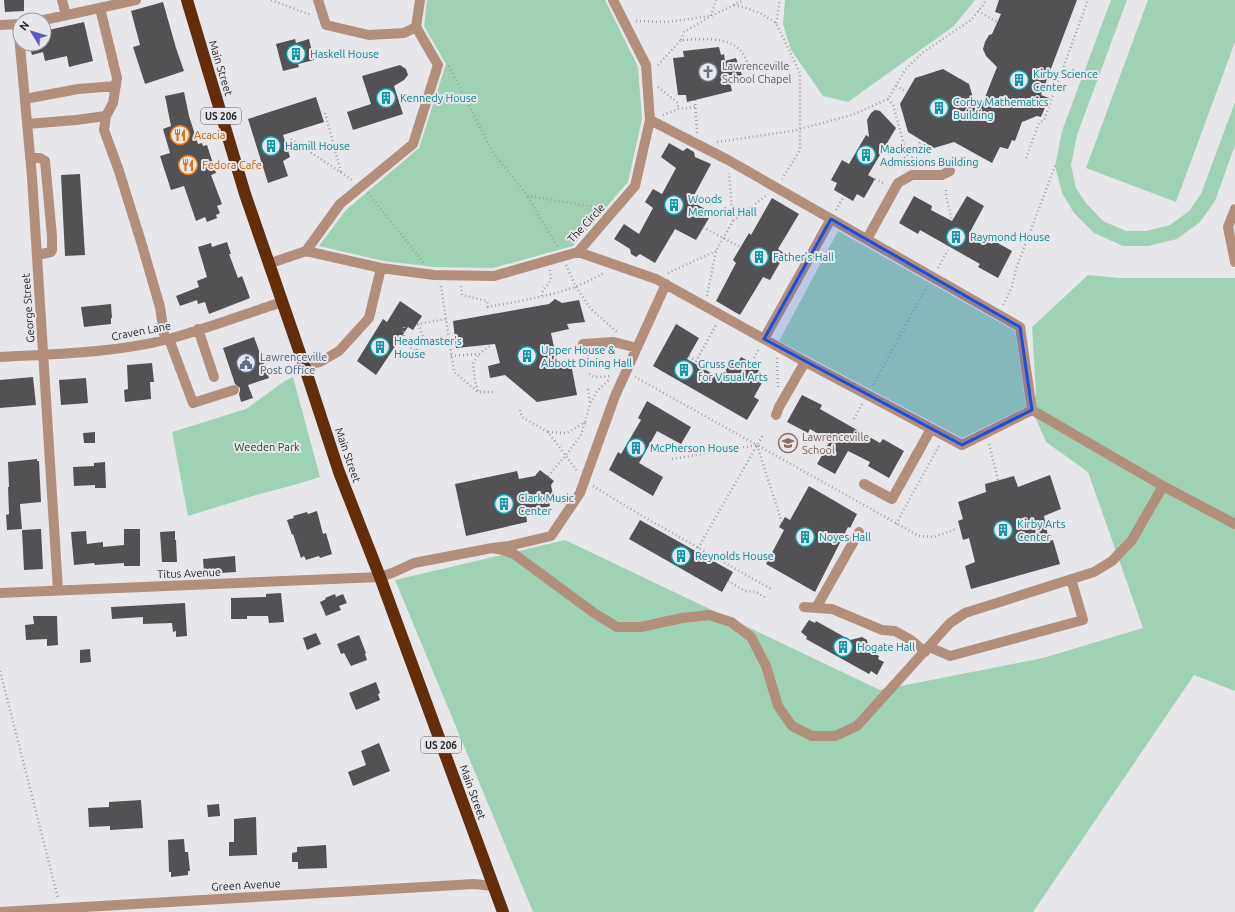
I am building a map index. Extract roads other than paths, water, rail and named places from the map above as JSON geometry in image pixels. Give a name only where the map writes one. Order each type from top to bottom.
[{"type":"highway","name":"Main Street","points":[[187,0],[245,194],[339,472],[380,577],[503,912]]},
{"type":"street","points":[[62,0],[66,16]]},
{"type":"street","points":[[52,19],[136,0]]},
{"type":"street","points":[[318,0],[326,26],[369,35],[404,33],[416,27]]},
{"type":"street","points":[[268,264],[306,251],[340,204],[413,144],[438,65],[416,27],[420,0]]},
{"type":"street","name":"The Circle","points":[[306,251],[381,268],[434,275],[494,276],[578,252],[635,186],[650,120],[646,64],[613,0]]},
{"type":"street","points":[[100,8],[118,78],[113,103],[106,116],[104,130],[119,171],[158,300],[167,339],[193,403],[234,390]]},
{"type":"street","points":[[0,25],[12,24]]},
{"type":"street","name":"George Street","points":[[21,52],[37,255],[58,590]]},
{"type":"street","points":[[25,99],[78,89],[116,86]]},
{"type":"street","points":[[27,124],[106,116]]},
{"type":"street","points":[[650,120],[728,160],[1020,327],[1032,410]]},
{"type":"street","points":[[30,158],[40,158],[45,161],[52,236],[52,250],[50,252],[37,255]]},
{"type":"street","points":[[867,239],[898,183],[912,176],[942,175],[950,170]]},
{"type":"street","points":[[1235,209],[1228,227],[1235,262]]},
{"type":"street","points":[[764,339],[831,219]]},
{"type":"street","points":[[578,252],[656,279],[666,284],[805,362],[962,445],[1032,410]]},
{"type":"street","points":[[304,366],[320,362],[339,351],[369,318],[381,268]]},
{"type":"street","name":"Titus Avenue","points":[[0,593],[380,577],[414,563],[509,546],[551,536],[580,494],[615,396],[618,377],[637,348],[666,284]]},
{"type":"street","name":"Craven Lane","points":[[0,357],[94,352],[132,346],[167,339],[282,302]]},
{"type":"street","points":[[198,329],[214,377]]},
{"type":"street","points":[[583,344],[614,342],[637,348]]},
{"type":"street","points":[[777,411],[805,362]]},
{"type":"street","points":[[1032,410],[1163,486],[1235,524]]},
{"type":"street","points":[[864,484],[892,499],[931,428]]},
{"type":"street","points":[[492,548],[514,554],[594,614],[617,627],[641,627],[682,618],[709,615],[731,622],[751,637],[766,666],[778,706],[792,726],[812,736],[835,736],[857,726],[950,623],[965,613],[1094,572],[1112,561],[1132,540],[1163,486]]},
{"type":"street","points":[[816,608],[859,532]]},
{"type":"street","points":[[804,607],[832,609],[882,630],[895,631],[927,650],[950,656],[1083,620],[1071,579]]},
{"type":"street","name":"Green Avenue","points":[[0,912],[466,884],[494,886]]},
{"type":"place","name":"Haskell House","points":[[296,54]]},
{"type":"place","name":"Lawrenceville School Chapel","points":[[708,72]]},
{"type":"place","name":"Kirby Science Center","points":[[1019,80]]},
{"type":"place","name":"Kennedy House","points":[[386,98]]},
{"type":"place","name":"Corby Mathematics Building","points":[[939,108]]},
{"type":"place","name":"Acacia","points":[[180,135]]},
{"type":"place","name":"Hamill House","points":[[271,146]]},
{"type":"place","name":"Mackenzie Admissions Building","points":[[866,155]]},
{"type":"place","name":"Fedora Cafe","points":[[188,165]]},
{"type":"place","name":"Woods Memorial Hall","points":[[674,205]]},
{"type":"place","name":"Raymond House","points":[[956,237]]},
{"type":"place","name":"Father's Hall","points":[[759,257]]},
{"type":"place","name":"Headmaster's House","points":[[380,347]]},
{"type":"place","name":"Upper House & Abbott Dining Hall","points":[[527,356]]},
{"type":"place","name":"Lawrenceville Post Office","points":[[246,363]]},
{"type":"place","name":"Gruss Center for Visual Arts","points":[[684,370]]},
{"type":"place","name":"Lawrenceville School","points":[[788,443]]},
{"type":"place","name":"McPherson House","points":[[636,448]]},
{"type":"place","name":"Clark Music Center","points":[[504,504]]},
{"type":"place","name":"Kirby Arts Center","points":[[1003,530]]},
{"type":"place","name":"Noyes Hall","points":[[805,537]]},
{"type":"place","name":"Reynolds House","points":[[681,556]]},
{"type":"place","name":"Hogate Hall","points":[[843,647]]},
{"type":"park label","name":"Weeden Park","points":[[267,447]]}]
